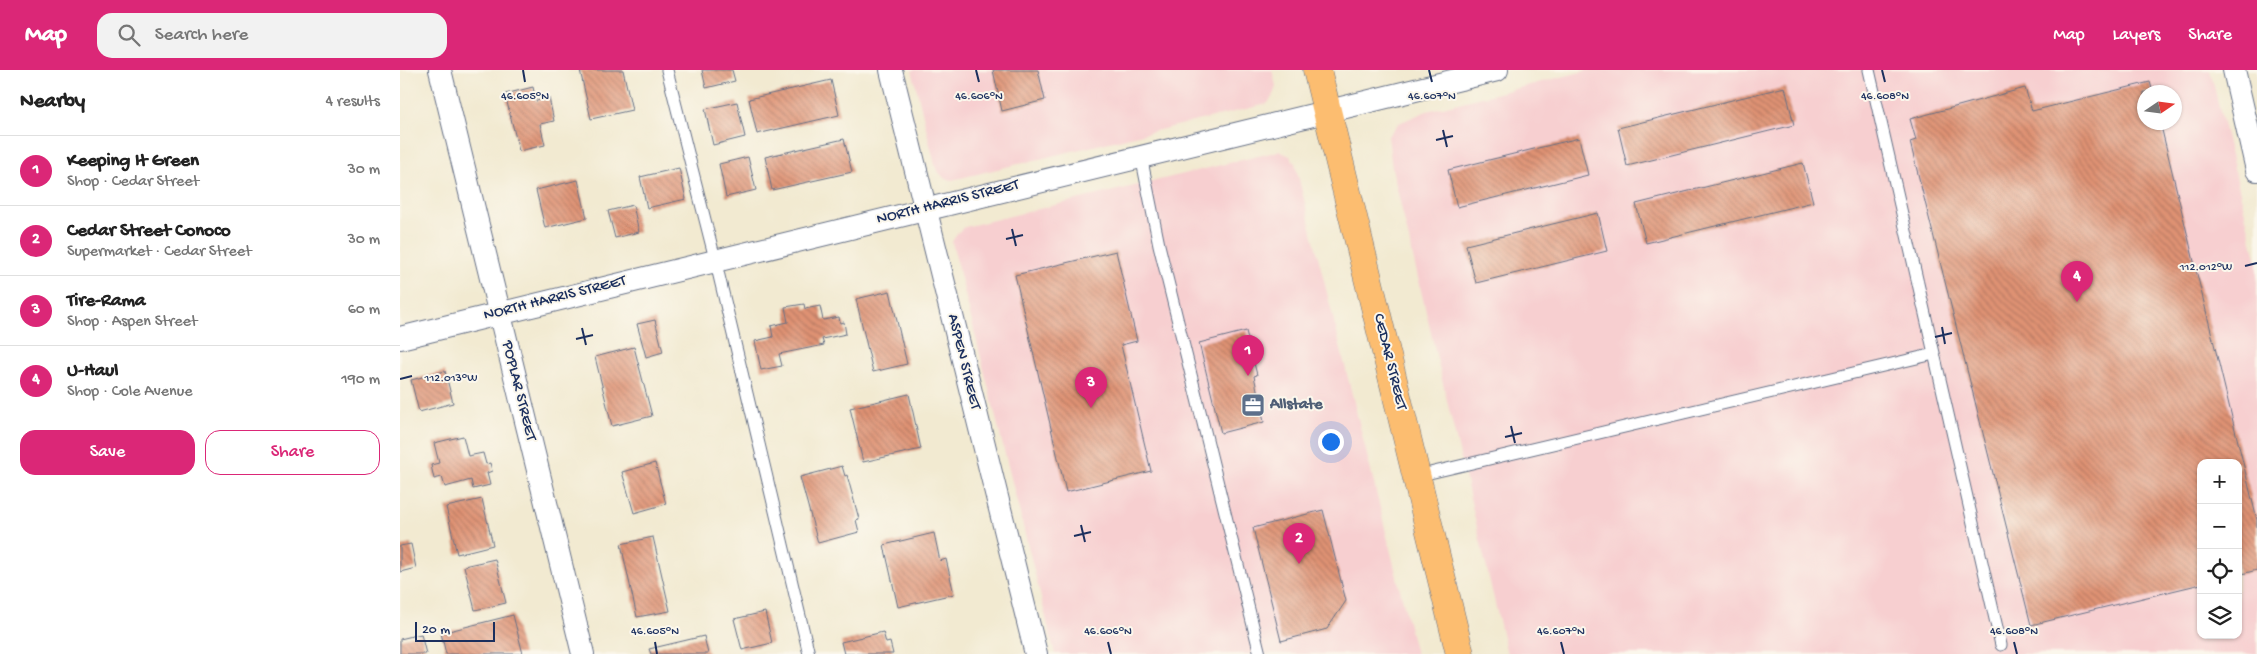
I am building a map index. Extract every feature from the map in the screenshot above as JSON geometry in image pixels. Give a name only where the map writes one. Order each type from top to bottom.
[{"type":"main road","name":"CEDAR STREET","points":[[1317,70],[1460,654]]},
{"type":"street","name":"POPLAR STREET","points":[[440,70],[583,654]]},
{"type":"street","name":"ASPEN STREET","points":[[891,70],[1036,654]]},
{"type":"street","name":"NORTH HARRIS STREET","points":[[400,338],[715,259],[1497,70]]},
{"type":"street","points":[[2234,70],[2257,170]]},
{"type":"lane","points":[[667,70],[715,259],[809,654]]},
{"type":"lane","points":[[1869,70],[2001,645]]},
{"type":"lane","points":[[1141,156],[1159,245],[1260,654]]},
{"type":"lane","points":[[1417,476],[1934,354]]},
{"type":"shaded area","points":[[912,70],[1272,70],[1276,86],[1273,96],[1267,104],[952,180],[945,179],[936,169]]},
{"type":"shaded area","points":[[1589,70],[2210,70],[2257,262],[2257,654],[1507,654],[1392,168],[1388,136],[1399,123],[1427,111]]},
{"type":"shaded area","points":[[1279,151],[1290,156],[1295,163],[1416,654],[1055,654],[952,242],[957,233],[965,227]]},
{"type":"building","points":[[580,70],[623,70],[632,110],[591,119]]},
{"type":"building","points":[[702,70],[732,70],[735,81],[706,88]]},
{"type":"building","points":[[993,70],[1038,70],[1045,100],[1002,111]]},
{"type":"building","points":[[831,80],[839,115],[757,134],[749,99]]},
{"type":"building","points":[[2150,82],[2151,85],[2138,85]]},
{"type":"building","points":[[2137,85],[2137,130],[2162,130],[2257,520],[2257,570],[2242,574],[2242,459],[2197,459],[2197,585],[2031,625],[1910,142],[1916,140],[1910,119],[2025,88],[2032,111]]},
{"type":"building","points":[[533,87],[536,101],[549,98],[554,121],[540,124],[545,145],[519,151],[505,94]]},
{"type":"building","points":[[1785,87],[1794,125],[1627,166],[1618,128]]},
{"type":"building","points":[[737,102],[745,137],[713,145],[705,109]]},
{"type":"building","points":[[1579,138],[1588,175],[1457,207],[1448,170]]},
{"type":"building","points":[[844,139],[852,172],[772,190],[765,157]]},
{"type":"building","points":[[748,157],[756,190],[726,197],[719,164]]},
{"type":"building","points":[[1803,163],[1813,202],[1646,243],[1636,204]]},
{"type":"building","points":[[679,168],[686,199],[647,208],[640,177]]},
{"type":"building","points":[[578,180],[587,218],[545,228],[536,190]]},
{"type":"building","points":[[633,205],[639,232],[615,238],[608,211]]},
{"type":"building","points":[[1598,213],[1607,251],[1476,283],[1466,245]]},
{"type":"building","points":[[1116,251],[1137,341],[1121,345],[1151,471],[1066,492],[1015,275]]},
{"type":"building","points":[[890,291],[907,364],[873,372],[856,299]]},
{"type":"building","points":[[804,304],[805,309],[820,306],[823,320],[839,317],[840,323],[844,322],[846,334],[822,339],[824,345],[779,354],[782,366],[761,370],[755,341],[773,337],[771,326],[788,322],[785,307]]},
{"type":"building","points":[[655,320],[663,352],[646,357],[637,324]]},
{"type":"building","points":[[1246,331],[1257,375],[1254,376],[1264,422],[1221,433],[1199,343]]},
{"type":"building","points":[[634,347],[652,416],[612,426],[595,357]]},
{"type":"building","points":[[445,371],[453,403],[419,412],[411,380]]},
{"type":"building","points":[[909,394],[921,449],[863,462],[850,408]]},
{"type":"building","points":[[463,436],[468,456],[483,453],[486,464],[490,463],[492,471],[487,473],[490,485],[473,489],[471,480],[445,487],[442,477],[434,479],[431,465],[439,463],[434,443]]},
{"type":"building","points":[[655,463],[666,504],[634,513],[622,472]]},
{"type":"building","points":[[842,466],[845,476],[847,475],[859,519],[856,520],[859,532],[818,543],[800,477]]},
{"type":"building","points":[[482,499],[493,545],[457,554],[446,507]]},
{"type":"building","points":[[1323,510],[1346,601],[1327,629],[1281,641],[1253,528]]},
{"type":"building","points":[[934,533],[940,561],[946,559],[954,594],[898,607],[884,545]]},
{"type":"building","points":[[653,537],[670,611],[637,617],[621,544]]},
{"type":"building","points":[[411,544],[416,568],[400,572],[400,546]]},
{"type":"building","points":[[495,559],[506,603],[475,610],[464,566]]},
{"type":"building","points":[[765,612],[772,643],[742,650],[734,619]]},
{"type":"building","points":[[513,615],[523,654],[446,654],[441,633]]},
{"type":"building","points":[[883,632],[886,643],[890,642],[893,654],[844,654],[841,642]]},
{"type":"building","points":[[421,634],[426,654],[400,654],[400,639]]},
{"type":"building","points":[[704,636],[708,654],[651,654],[649,649]]},
{"type":"place","name":"U-Haul","points":[[2077,302]]},
{"type":"place","name":"Keeping It Green","points":[[1248,376]]},
{"type":"place","name":"Allstate","points":[[1253,405]]},
{"type":"place","name":"Tire-Rama","points":[[1091,408]]},
{"type":"place","name":"Cedar Street Conoco","points":[[1299,564]]}]
